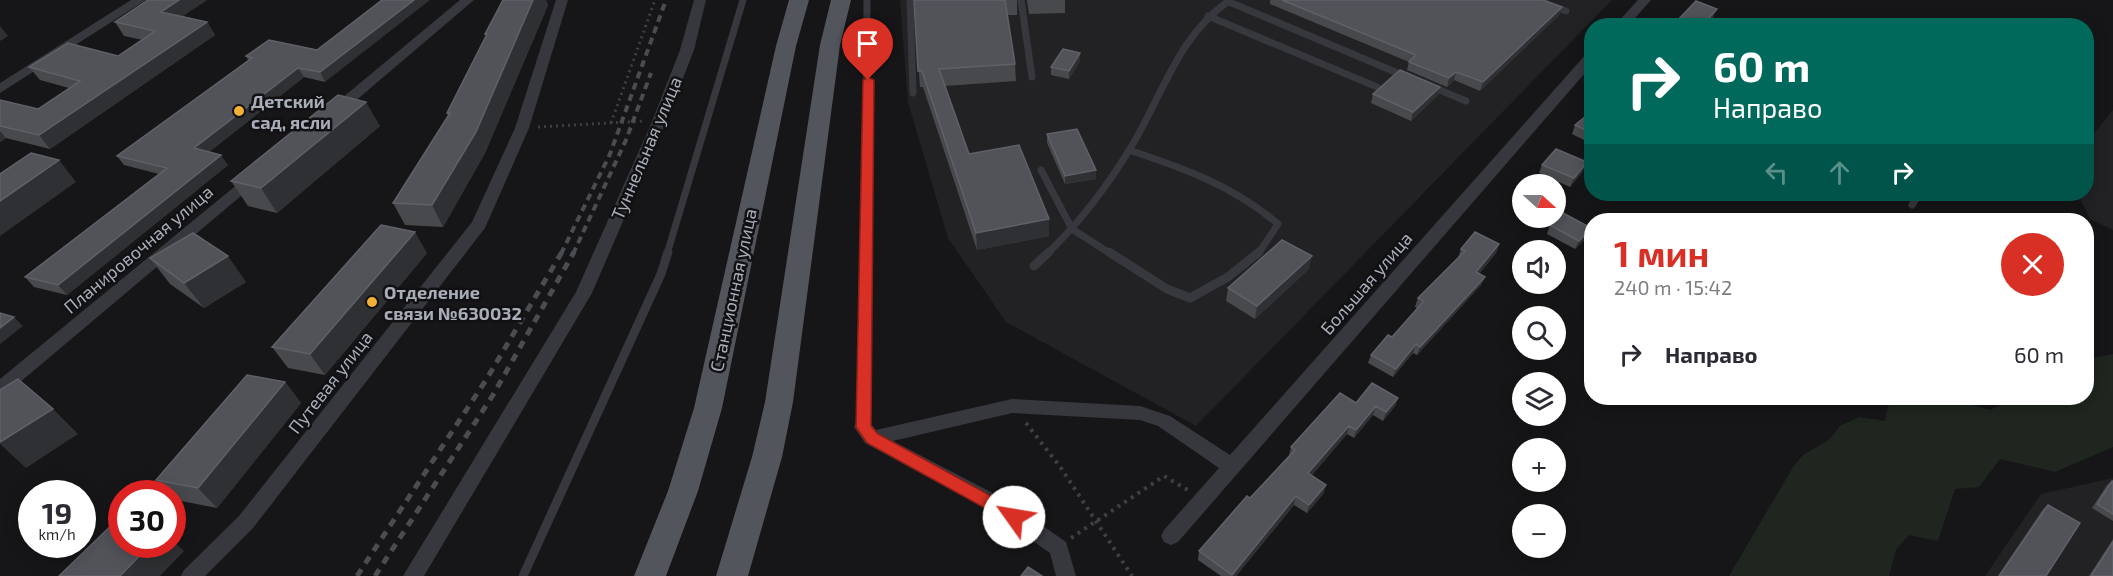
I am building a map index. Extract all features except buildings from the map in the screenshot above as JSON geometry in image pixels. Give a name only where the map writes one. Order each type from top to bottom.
[{"type":"main road","name":"Станционная улица","points":[[650,576],[683,491],[703,428],[786,46],[800,0]]},
{"type":"main road","points":[[732,576],[767,457],[779,402],[830,45],[841,0]]},
{"type":"street","points":[[0,89],[140,0]]},
{"type":"street","points":[[322,121],[468,0]]},
{"type":"street","name":"Путевая улица","points":[[190,576],[246,522],[479,224],[522,128],[562,0]]},
{"type":"street","name":"Туннельная улица","points":[[412,576],[584,293],[658,124],[687,50],[700,0]]},
{"type":"street","points":[[1628,18],[1645,0]]},
{"type":"street","name":"Большая улица","points":[[1171,536],[1584,65]]},
{"type":"street","name":"Планировочная улица","points":[[0,389],[268,166]]},
{"type":"street","points":[[868,433],[1012,406],[1140,413],[1164,421],[1232,466]]},
{"type":"street","points":[[868,433],[999,506],[1059,548],[1066,576]]},
{"type":"lane","points":[[523,576],[661,274],[743,0]]},
{"type":"lane","points":[[867,0],[870,10],[868,433]]},
{"type":"lane","points":[[909,0],[913,93]]},
{"type":"lane","points":[[1021,0],[1032,77]]},
{"type":"lane","points":[[1536,0],[1566,11]]},
{"type":"lane","points":[[1034,266],[1072,228],[1101,194],[1129,150],[1182,51],[1214,9],[1229,1],[1412,79]]},
{"type":"lane","points":[[1208,16],[1377,87]]},
{"type":"lane","points":[[1423,83],[1466,101]]},
{"type":"lane","points":[[1041,170],[1072,228],[1167,289],[1190,298],[1213,288],[1256,255],[1273,236],[1278,224],[1260,207],[1226,185],[1129,150]]},
{"type":"lane","points":[[1912,205],[1915,201]]},
{"type":"path","points":[[611,123],[655,0]]},
{"type":"path","points":[[522,128],[646,121],[648,117]]},
{"type":"path","points":[[1012,406],[1045,446],[1132,576]]},
{"type":"path","points":[[1059,548],[1095,520],[1164,476],[1203,499]]},
{"type":"shaded area","points":[[900,0],[1612,0],[1594,18],[1584,18],[1584,29],[1196,426],[1006,322],[948,238],[908,102]]},
{"type":"shaded area","points":[[2113,110],[2113,230],[2094,221],[2094,213],[2087,213],[2081,201],[2094,201],[2094,133]]},
{"type":"shaded area","points":[[2113,354],[2113,447],[2055,472],[2000,459],[1979,487],[1955,489],[1938,541],[1909,535],[1896,550],[1889,576],[1729,576],[1793,467],[1803,455],[1830,439],[1840,426],[1859,417],[1885,421],[1888,405],[1972,405],[1990,410],[2001,405],[2094,405],[2094,358]]},
{"type":"shaded area","points":[[2113,478],[2113,576],[1985,576],[2041,494]]},
{"type":"railway","points":[[562,252],[610,154],[666,0]]},
{"type":"railway","points":[[574,253],[626,140],[651,73]]},
{"type":"railway","points":[[357,576],[486,380],[562,252]]},
{"type":"railway","points":[[375,576],[493,395],[574,253]]},
{"type":"place","name":"Детский сад, ясли","points":[[239,111]]},
{"type":"place","name":"Отделение связи №630032","points":[[372,302]]},
{"type":"route","points":[[868,80],[863,427],[873,438],[999,506],[1014,517]]}]
